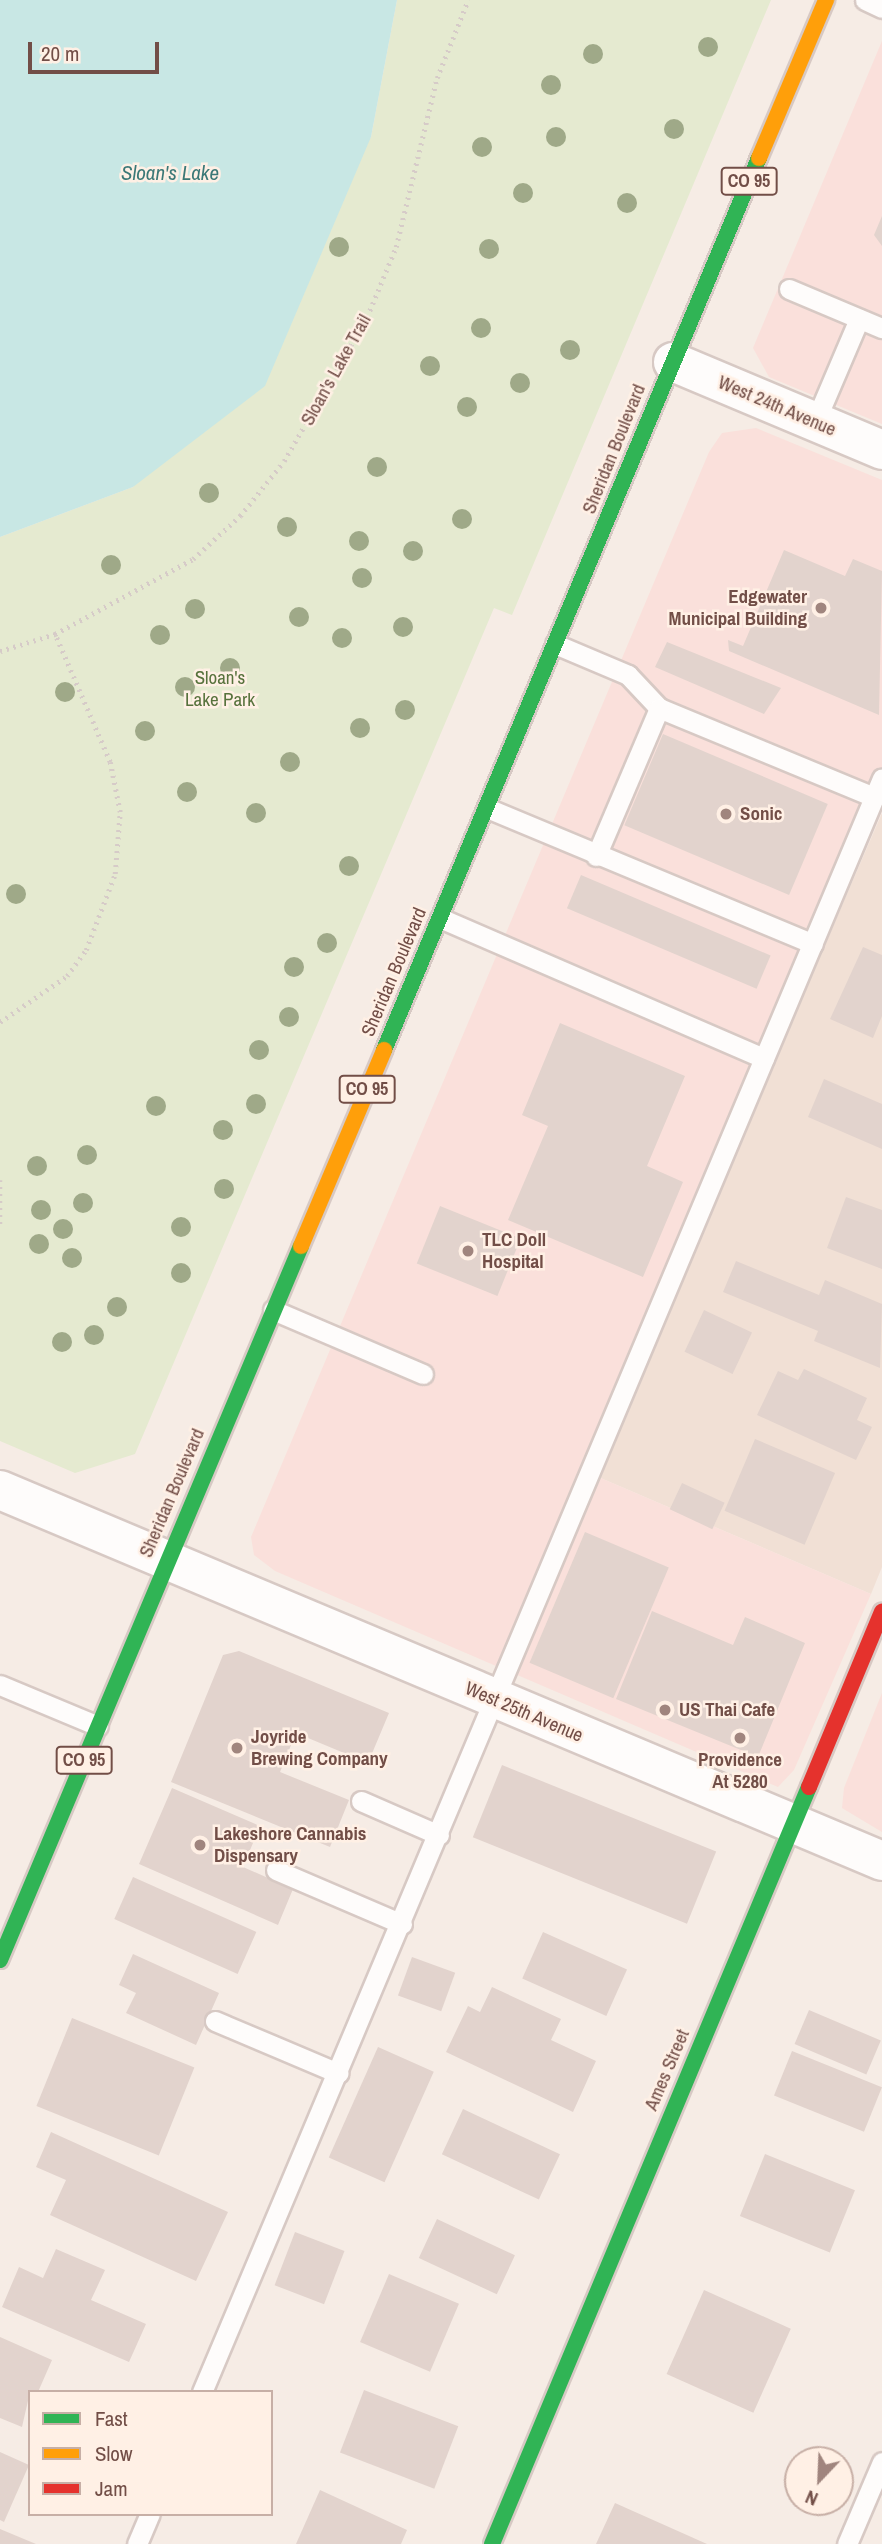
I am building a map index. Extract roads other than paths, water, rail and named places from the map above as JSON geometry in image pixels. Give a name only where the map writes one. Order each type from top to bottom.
[{"type":"main road","name":"Sheridan Boulevard","points":[[0,1960],[826,0]]},
{"type":"main road","name":"Ames Street","points":[[492,2544],[882,1612]]},
{"type":"street","name":"West 24th Avenue","points":[[673,362],[882,450]]},
{"type":"street","name":"West 25th Avenue","points":[[0,1490],[882,1861]]},
{"type":"lane","points":[[865,0],[882,8]]},
{"type":"lane","points":[[789,289],[882,328]]},
{"type":"lane","points":[[815,422],[859,319]]},
{"type":"lane","points":[[555,644],[628,675],[659,708],[874,797]]},
{"type":"lane","points":[[596,856],[659,708]]},
{"type":"lane","points":[[203,2390],[402,1924],[882,778]]},
{"type":"lane","points":[[487,808],[596,856],[813,944]]},
{"type":"lane","points":[[440,918],[764,1058]]},
{"type":"lane","points":[[273,1310],[423,1374]]},
{"type":"lane","points":[[0,1685],[98,1726]]},
{"type":"lane","points":[[361,1801],[439,1835]]},
{"type":"lane","points":[[276,1870],[402,1924]]},
{"type":"lane","points":[[215,2021],[338,2073]]},
{"type":"lane","points":[[847,2544],[882,2462]]},
{"type":"lane","points":[[137,2544],[149,2516]]},
{"type":"water","name":"Sloan's Lake","points":[[0,0],[397,0],[371,137],[265,386],[133,487],[0,537]]},
{"type":"place","name":"Edgewater Municipal Building","points":[[821,608]]},
{"type":"place","name":"Sonic","points":[[726,814]]},
{"type":"place","name":"TLC Doll Hospital","points":[[468,1251]]},
{"type":"place","name":"US Thai Cafe","points":[[665,1710]]},
{"type":"place","name":"Providence At 5280","points":[[740,1738]]},
{"type":"place","name":"Joyride Brewing Company","points":[[237,1748]]},
{"type":"place","name":"Lakeshore Cannabis Dispensary","points":[[200,1845]]},
{"type":"park label","name":"Sloan's Lake Park","points":[[220,689]]}]
